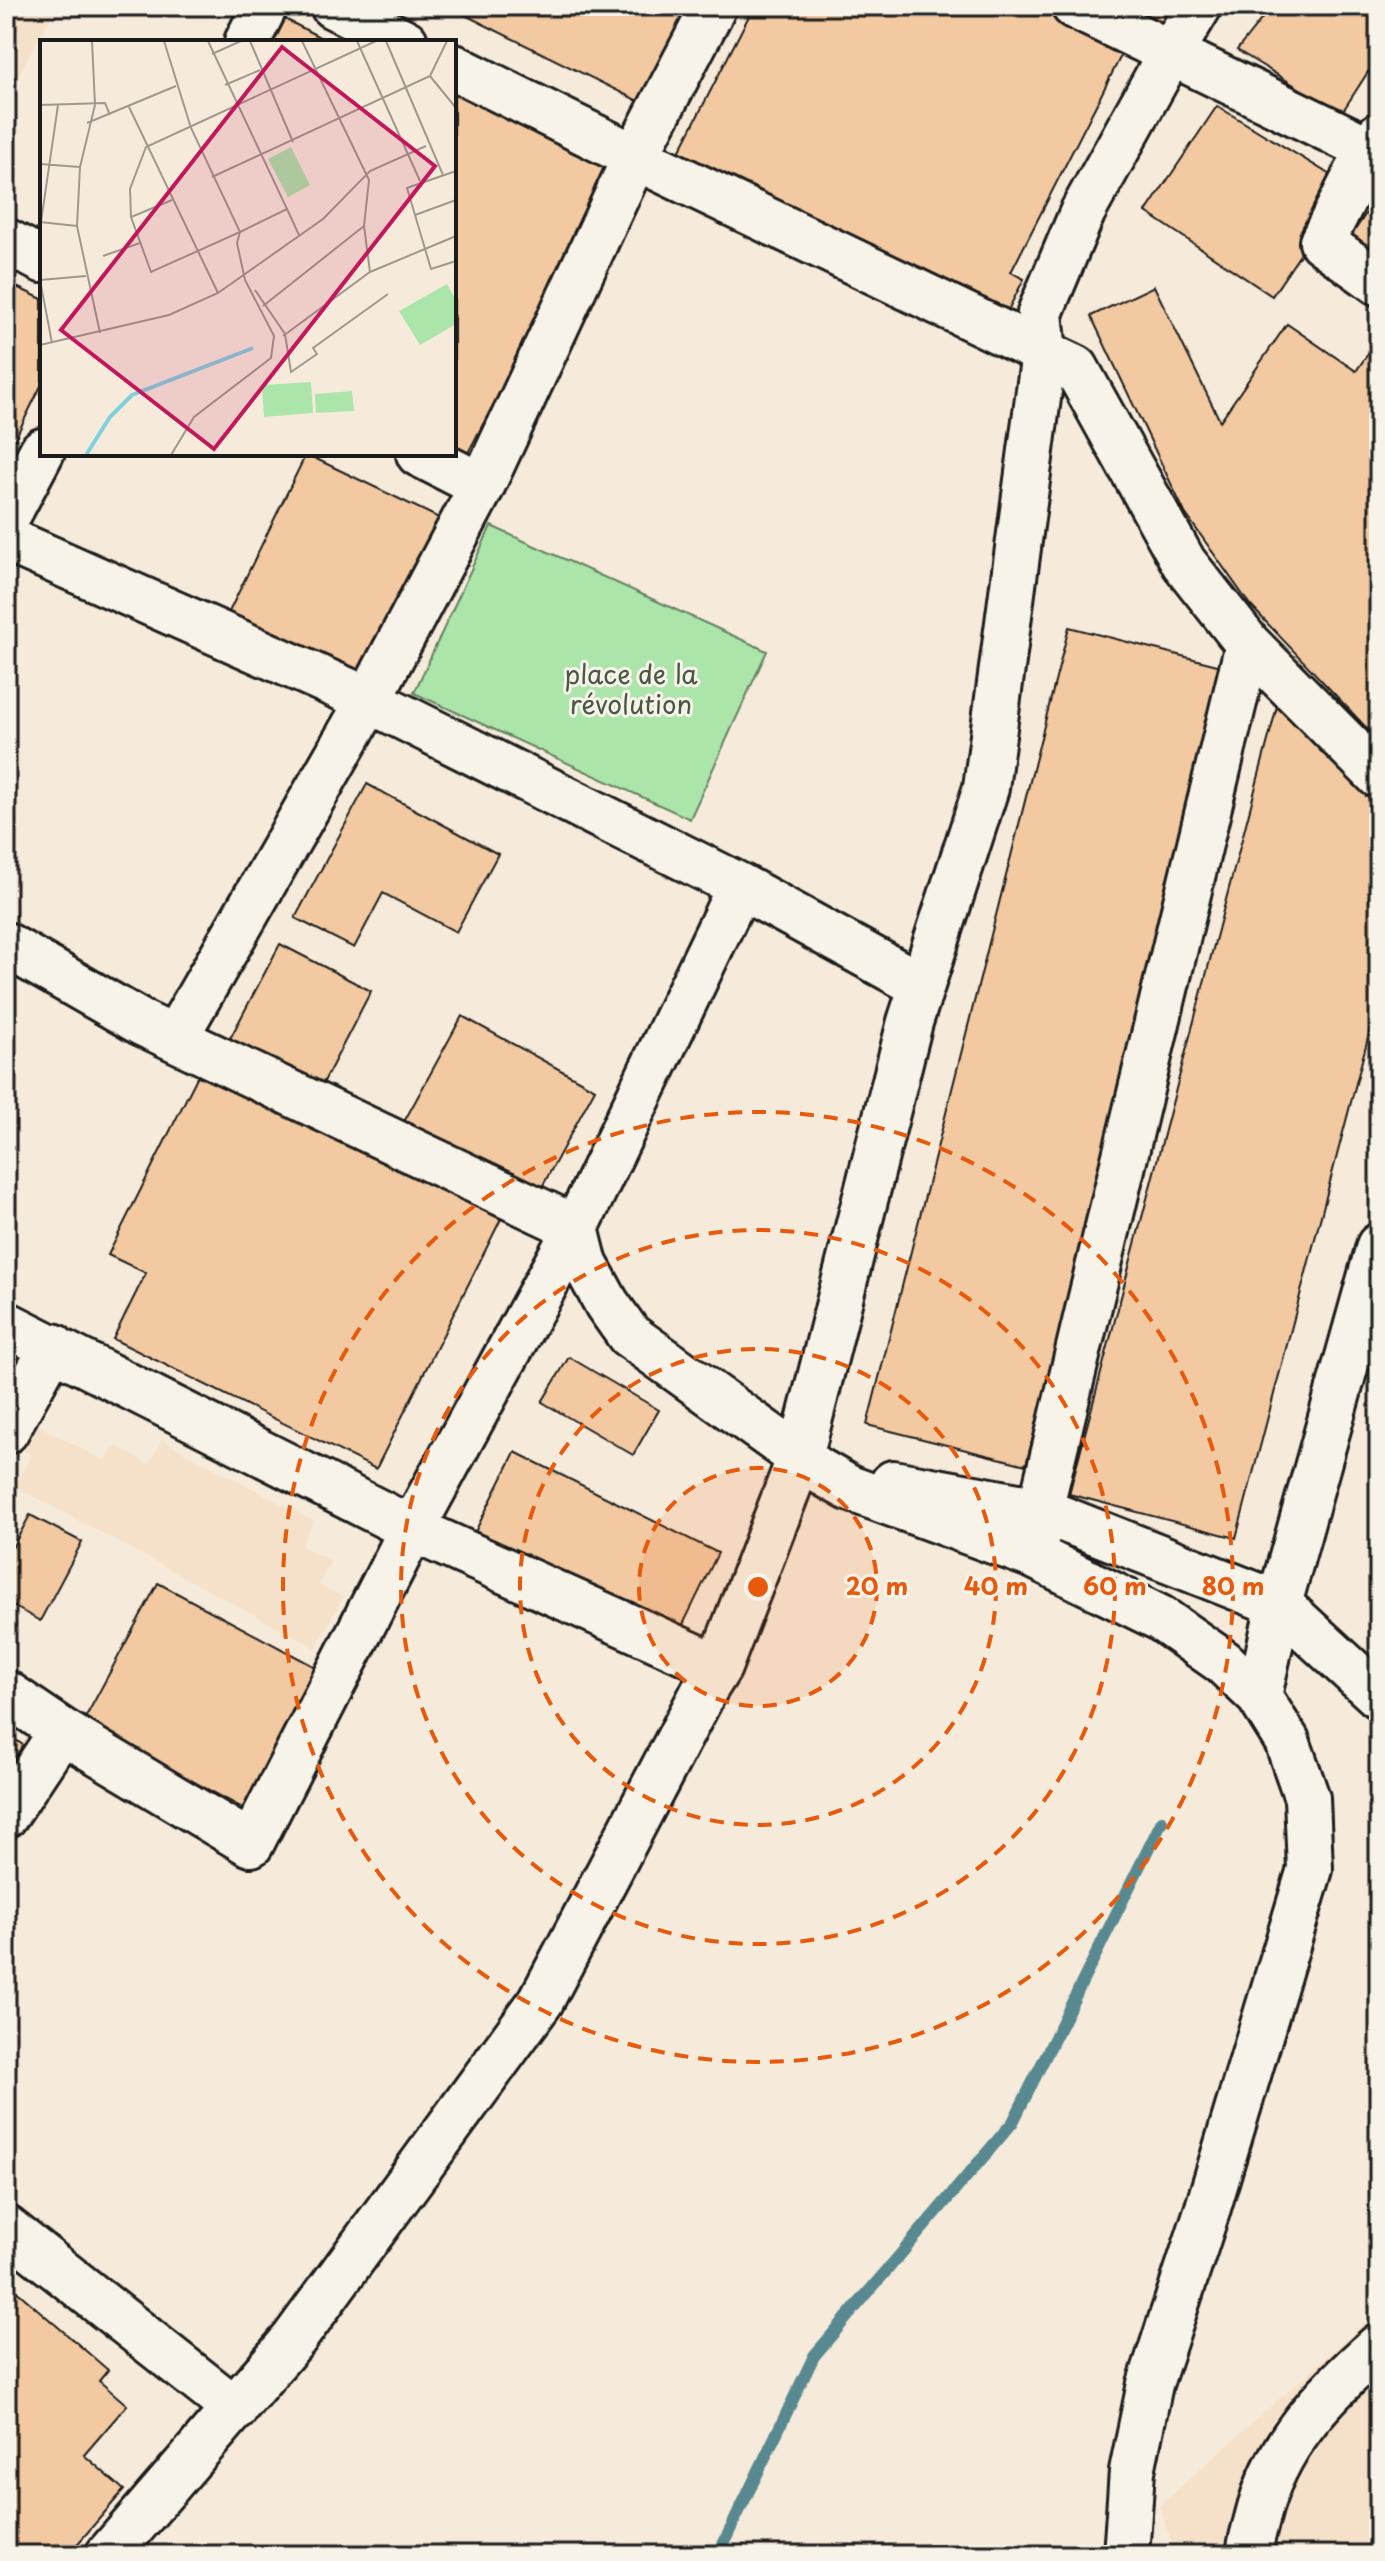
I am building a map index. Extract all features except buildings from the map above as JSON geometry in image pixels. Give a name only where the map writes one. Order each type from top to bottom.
[{"type":"street","points":[[248,40],[265,6]]},
{"type":"street","points":[[333,6],[401,40]]},
{"type":"street","points":[[175,1038],[369,700],[482,486],[635,157],[714,6]]},
{"type":"street","points":[[1074,6],[1170,54],[1374,142],[1322,242],[1379,283]]},
{"type":"street","points":[[108,2555],[294,2339],[541,2001],[719,1667],[808,1463],[910,1022],[986,788],[1044,353],[1040,313],[1083,211],[1199,6]]},
{"type":"street","points":[[456,68],[1076,368],[1184,563],[1248,644],[1379,776]]},
{"type":"street","points":[[6,241],[40,259]]},
{"type":"street","points":[[6,519],[40,455]]},
{"type":"street","points":[[423,456],[482,486]]},
{"type":"street","points":[[6,539],[369,700],[740,886],[922,986]]},
{"type":"street","points":[[1034,1556],[1040,1510],[1248,644]]},
{"type":"street","points":[[6,1693],[62,1731],[251,1844],[412,1529],[576,1228],[740,886]]},
{"type":"street","points":[[6,945],[142,1023],[576,1228]]},
{"type":"street","points":[[576,1228],[585,1264],[629,1335],[808,1463],[849,1488],[1034,1556],[1160,1618],[1223,1662],[1259,1696],[1287,1741],[1307,1798],[1310,1869],[1207,2211],[1150,2384],[1132,2471],[1126,2555]]},
{"type":"street","points":[[1259,1696],[1279,1604],[1379,1246]]},
{"type":"street","points":[[6,1324],[412,1529],[719,1667]]},
{"type":"street","points":[[6,1431],[53,1346]]},
{"type":"street","points":[[808,1463],[1040,1510],[1279,1604],[1379,1696]]},
{"type":"street","points":[[6,1815],[62,1731]]},
{"type":"street","points":[[6,2228],[235,2409]]},
{"type":"street","points":[[1249,2555],[1262,2500],[1282,2454],[1310,2412],[1379,2346]]},
{"type":"shaded area","points":[[6,6],[57,6],[6,97]]},
{"type":"shaded area","points":[[38,1425],[105,1461],[114,1445],[149,1464],[162,1440],[314,1521],[301,1545],[331,1561],[319,1584],[343,1597],[316,1648],[14,1486],[31,1455],[24,1450]]},
{"type":"shaded area","points":[[1379,2310],[1379,2555],[1176,2555],[1159,2506]]},
{"type":"green space","name":"place de la révolution","points":[[491,526],[767,651],[690,819],[414,693]]},
{"type":"waterway","points":[[718,2555],[814,2356],[1013,2122],[1162,1821]]}]
